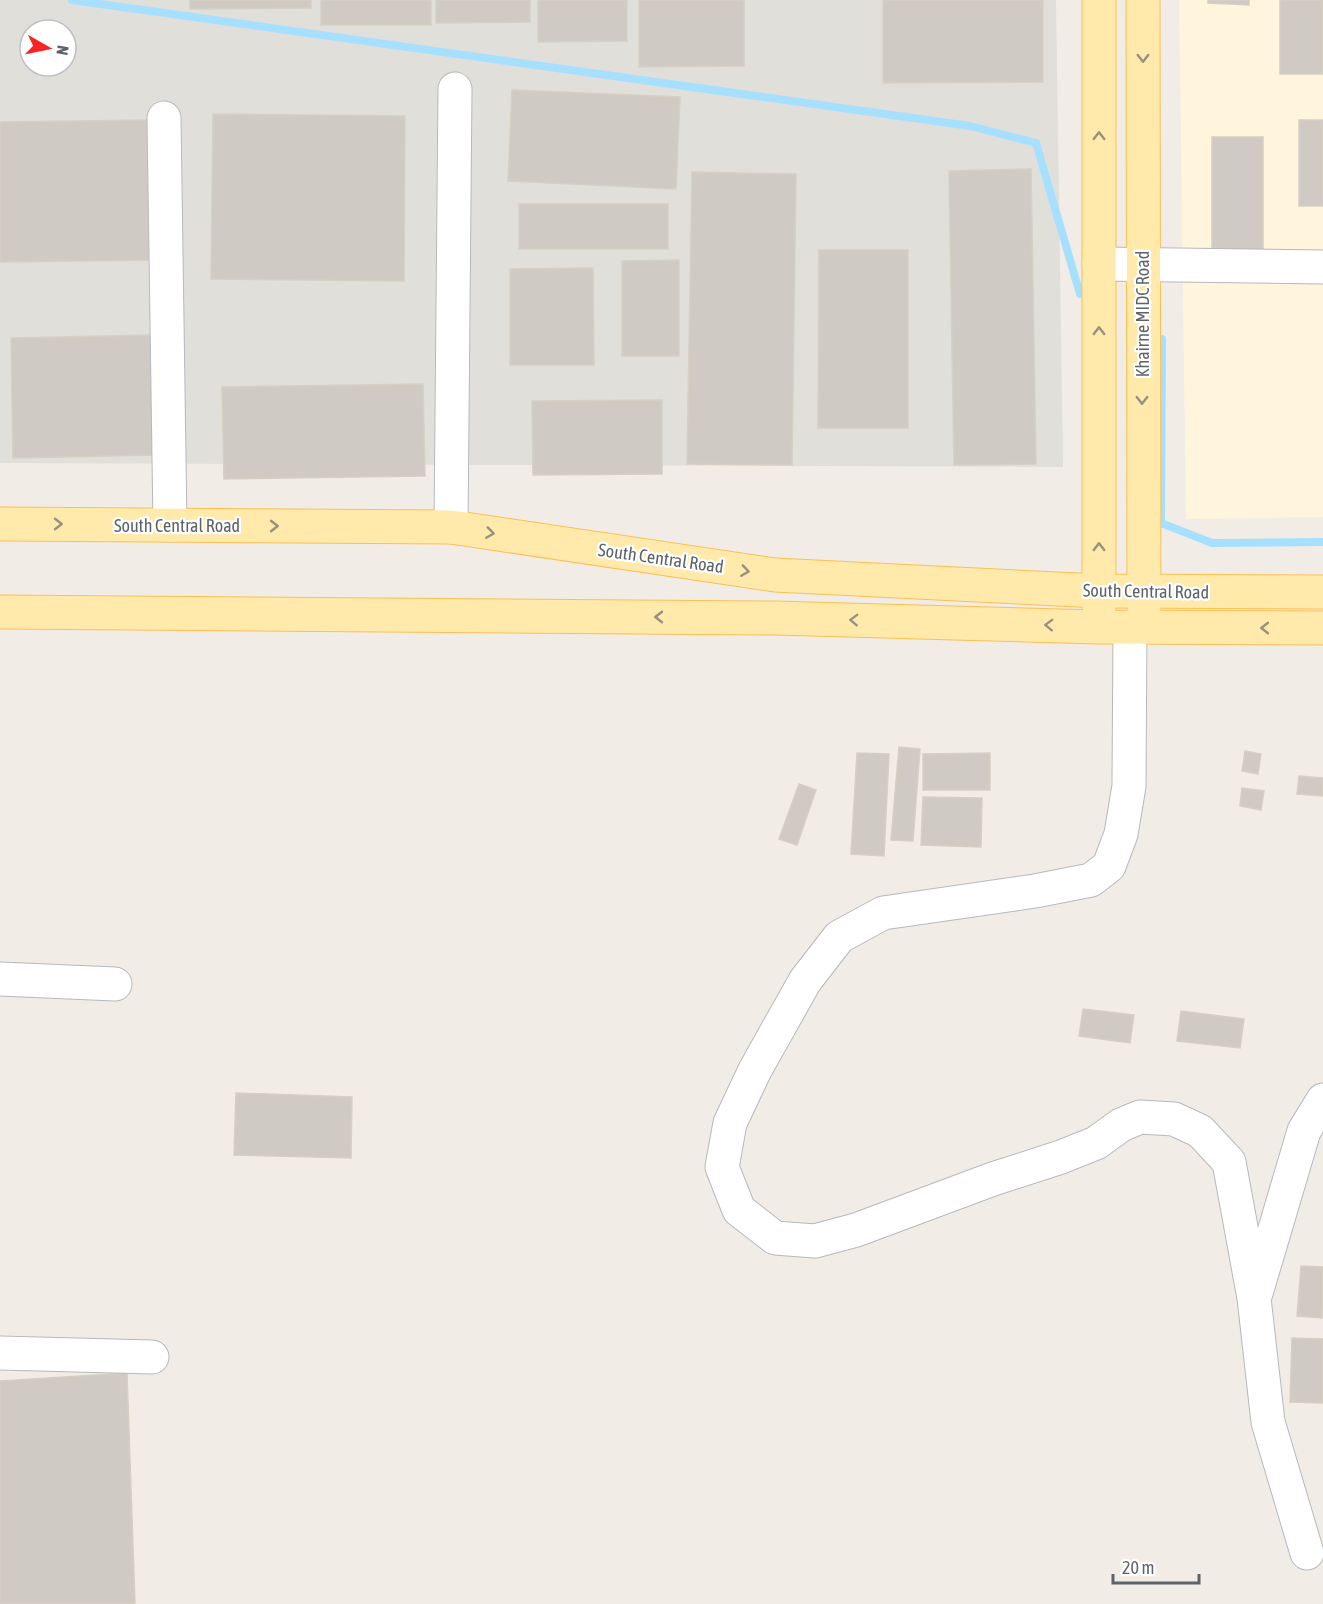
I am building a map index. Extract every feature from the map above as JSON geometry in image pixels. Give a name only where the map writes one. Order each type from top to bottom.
[{"type":"main road","points":[[1099,0],[1099,591],[1124,627]]},
{"type":"main road","name":"Khairne MIDC Road","points":[[1124,627],[1144,591],[1143,0]]},
{"type":"main road","name":"South Central Road","points":[[0,524],[451,527],[775,575],[1099,591],[1323,592]]},
{"type":"main road","name":"South Central Road","points":[[0,612],[776,618],[1124,627],[1323,628]]},
{"type":"street","points":[[451,527],[455,89]]},
{"type":"street","points":[[164,118],[170,525]]},
{"type":"street","points":[[1099,264],[1323,267]]},
{"type":"street","points":[[1124,627],[1129,786],[1121,834],[1109,866],[1090,880],[1035,891],[883,913],[839,938],[805,981],[755,1070],[730,1123],[722,1167],[739,1210],[775,1238],[815,1241],[856,1230],[993,1179],[1061,1157],[1096,1143],[1121,1125],[1140,1117],[1174,1119],[1200,1131],[1229,1162],[1254,1298],[1268,1422],[1307,1553]]},
{"type":"street","points":[[0,979],[115,984]]},
{"type":"street","points":[[1254,1298],[1304,1131],[1323,1100]]},
{"type":"street","points":[[0,1353],[152,1357]]},
{"type":"shaded area","points":[[0,0],[1056,0],[1063,467],[0,463]]},
{"type":"shaded area","points":[[1179,0],[1323,0],[1323,517],[1186,519]]},
{"type":"building","points":[[190,0],[311,0],[311,8],[190,9]]},
{"type":"building","points":[[321,0],[431,0],[431,25],[321,25]]},
{"type":"building","points":[[436,0],[530,0],[530,22],[436,23]]},
{"type":"building","points":[[538,0],[627,0],[627,41],[538,42]]},
{"type":"building","points":[[639,0],[744,0],[744,66],[639,67]]},
{"type":"building","points":[[883,0],[1043,0],[1043,82],[883,83]]},
{"type":"building","points":[[1208,0],[1249,0],[1249,5],[1208,3]]},
{"type":"building","points":[[1280,0],[1323,0],[1323,74],[1280,74]]},
{"type":"building","points":[[512,90],[680,97],[676,189],[508,181]]},
{"type":"building","points":[[213,114],[405,116],[404,281],[211,279]]},
{"type":"building","points":[[147,120],[149,260],[0,262],[0,122]]},
{"type":"building","points":[[1299,120],[1323,120],[1323,206],[1299,206]]},
{"type":"building","points":[[1212,137],[1263,137],[1263,252],[1212,252]]},
{"type":"building","points":[[1031,169],[1036,464],[954,465],[949,171]]},
{"type":"building","points":[[692,172],[796,174],[792,465],[687,464]]},
{"type":"building","points":[[519,204],[668,204],[668,249],[519,249]]},
{"type":"building","points":[[819,250],[908,250],[908,428],[818,428]]},
{"type":"building","points":[[679,260],[679,356],[622,356],[622,261]]},
{"type":"building","points":[[593,268],[594,365],[510,365],[510,269]]},
{"type":"building","points":[[152,335],[154,455],[13,458],[11,338]]},
{"type":"building","points":[[423,384],[425,476],[224,479],[222,387]]},
{"type":"building","points":[[662,400],[662,474],[533,475],[532,401]]},
{"type":"building","points":[[899,747],[920,749],[913,841],[891,840]]},
{"type":"building","points":[[1245,751],[1261,754],[1258,774],[1242,771]]},
{"type":"building","points":[[857,753],[889,754],[884,856],[851,854]]},
{"type":"building","points":[[990,753],[990,790],[923,790],[923,754]]},
{"type":"building","points":[[1299,776],[1323,778],[1323,796],[1297,794]]},
{"type":"building","points":[[799,784],[816,790],[797,845],[779,839]]},
{"type":"building","points":[[1242,788],[1264,791],[1261,810],[1240,806]]},
{"type":"building","points":[[923,797],[982,798],[981,847],[921,845]]},
{"type":"building","points":[[1083,1009],[1134,1015],[1130,1043],[1079,1036]]},
{"type":"building","points":[[1181,1011],[1244,1019],[1240,1048],[1177,1041]]},
{"type":"building","points":[[236,1093],[352,1097],[351,1158],[234,1155]]},
{"type":"building","points":[[1301,1266],[1323,1267],[1322,1318],[1297,1316]]},
{"type":"building","points":[[1292,1338],[1323,1339],[1323,1403],[1290,1402]]},
{"type":"building","points":[[127,1373],[135,1604],[0,1604],[0,1381]]},
{"type":"waterway","points":[[72,0],[970,126],[1036,143],[1080,294]]},
{"type":"waterway","points":[[1162,339],[1161,523],[1212,543],[1323,542]]}]
